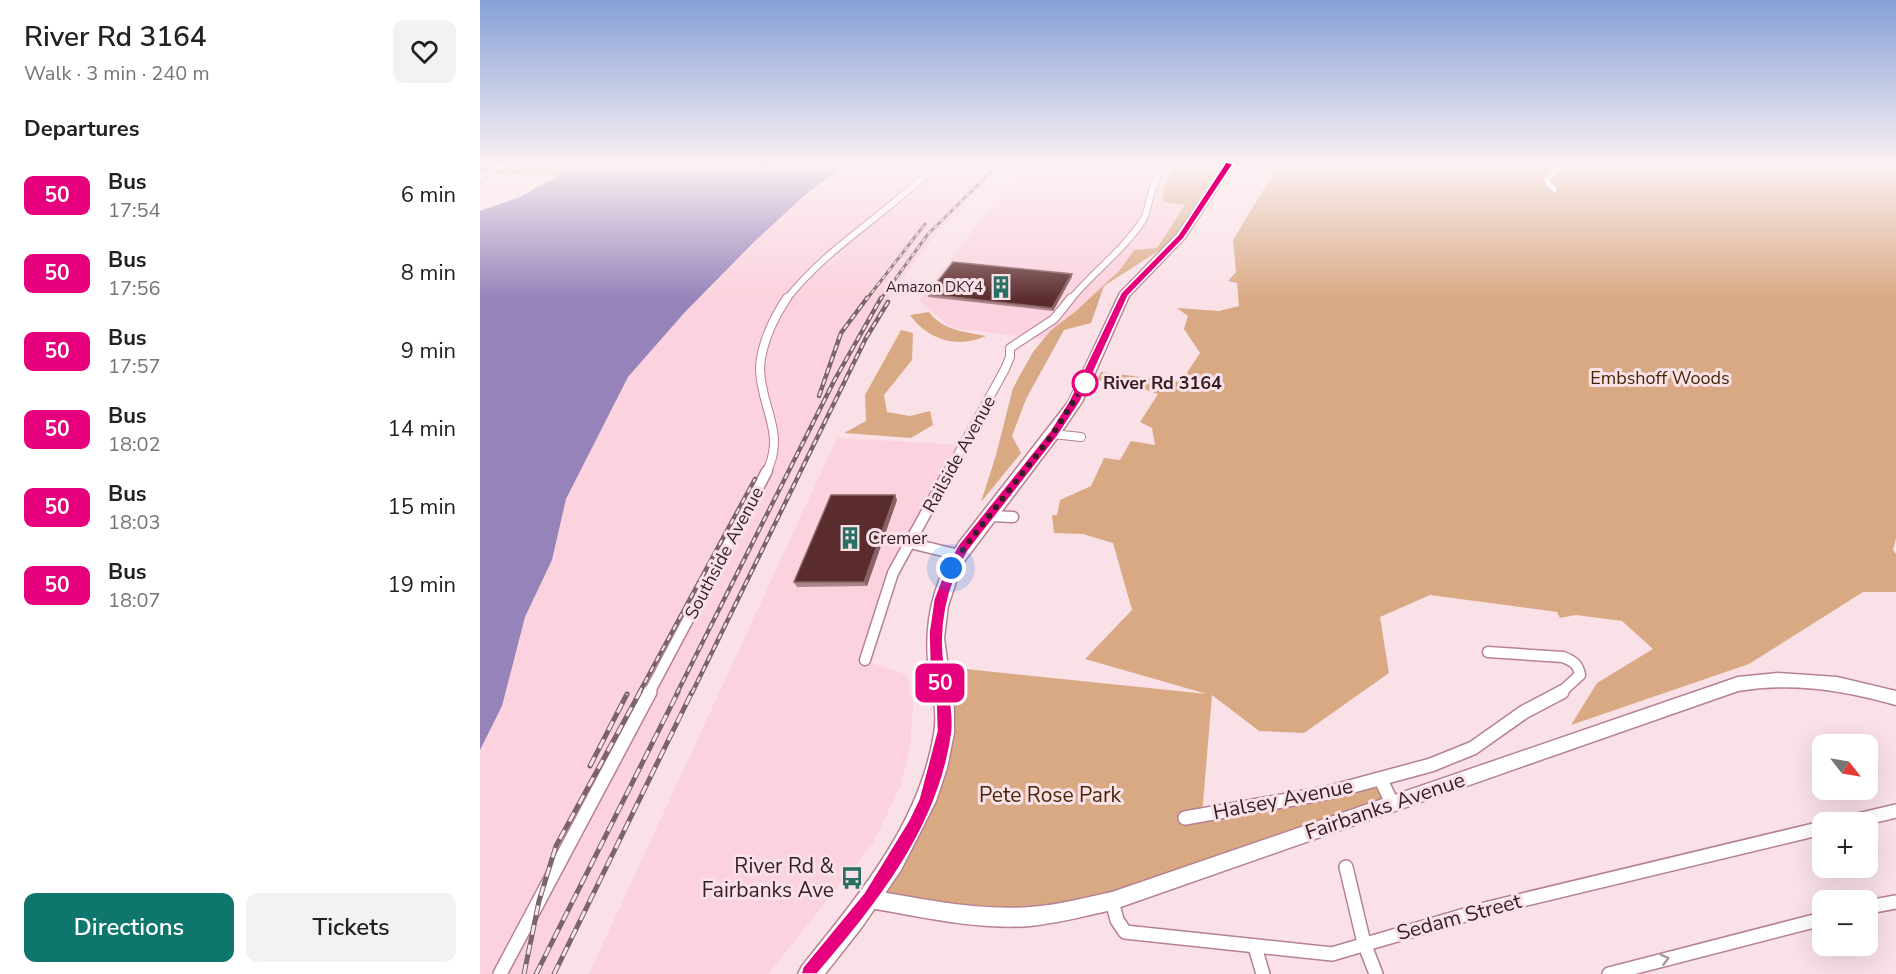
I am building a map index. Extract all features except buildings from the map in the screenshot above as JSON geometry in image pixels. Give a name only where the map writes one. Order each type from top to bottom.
[{"type":"main road","points":[[810,974],[870,899],[914,826],[926,800],[936,769],[944,731],[936,633],[945,583],[959,555],[1053,434],[1084,385],[1124,295],[1181,236],[1199,209]]},
{"type":"street","name":"Southside Avenue","points":[[500,974],[772,461],[776,442],[760,365],[766,340],[781,307],[800,280],[818,262],[887,209]]},
{"type":"street","name":"Railside Avenue","points":[[865,660],[876,634],[893,573],[1005,369],[1010,357],[1010,348],[1054,319],[1085,282],[1120,249],[1143,220],[1148,209]]},
{"type":"street","points":[[1053,434],[1081,437]]},
{"type":"street","points":[[989,516],[1013,517]]},
{"type":"street","points":[[910,543],[959,555]]},
{"type":"street","name":"Halsey Avenue","points":[[1185,818],[1381,780],[1463,753],[1483,743],[1517,717],[1570,687],[1577,680],[1580,670],[1574,662],[1563,657],[1488,652]]},
{"type":"street","name":"Fairbanks Avenue","points":[[870,899],[964,914],[1017,917],[1057,913],[1112,902],[1738,684],[1769,679],[1804,679],[1855,687],[1896,698]]},
{"type":"street","points":[[1381,780],[1392,803]]},
{"type":"street","points":[[1878,815],[1896,811]]},
{"type":"street","name":"Sedam Street","points":[[1112,902],[1117,920],[1125,932],[1324,955],[1489,908],[1812,830]]},
{"type":"street","points":[[1346,867],[1364,943],[1376,974]]},
{"type":"street","points":[[1878,906],[1896,902]]},
{"type":"street","points":[[1609,974],[1812,922]]},
{"type":"street","points":[[1255,947],[1263,974]]},
{"type":"shaded area","points":[[789,209],[963,209],[935,236],[899,283],[866,338],[554,974],[480,974],[480,750],[502,706],[525,617],[552,560],[566,499],[628,377],[685,312]]},
{"type":"shaded area","points":[[789,209],[685,312],[628,377],[566,499],[552,560],[525,617],[502,706],[480,750],[480,211]]},
{"type":"shaded area","points":[[989,209],[1182,209],[1157,248],[1134,250],[1120,270],[1043,339],[952,328],[919,301]]},
{"type":"shaded area","points":[[837,438],[963,445],[893,573],[865,661],[907,675],[913,705],[910,747],[900,787],[873,843],[768,974],[589,974]]},
{"type":"green space","points":[[1182,209],[1192,209],[1169,244],[1104,286],[1091,323],[1064,330],[1026,399],[1012,436],[1021,453],[981,502],[1013,388],[1033,352],[1051,330],[1076,311],[1120,270],[1134,250],[1157,248]]},
{"type":"green space","name":"Embshoff Woods","points":[[1251,209],[1896,209],[1896,538],[1893,550],[1896,554],[1896,592],[1863,592],[1749,664],[1571,725],[1597,683],[1653,649],[1622,621],[1576,615],[1560,618],[1557,612],[1430,595],[1380,617],[1389,673],[1304,733],[1259,731],[1212,695],[1202,815],[1381,780],[1392,803],[1057,913],[870,899],[936,769],[937,666],[1207,694],[1085,659],[1132,610],[1113,543],[1083,534],[1054,533],[1052,515],[1057,515],[1060,500],[1091,486],[1104,458],[1120,460],[1131,441],[1155,445],[1152,428],[1140,422],[1158,394],[1139,387],[1097,380],[1101,372],[1181,382],[1200,353],[1184,329],[1188,316],[1177,308],[1219,311],[1239,306],[1237,283],[1228,281],[1236,272],[1233,240]]},
{"type":"green space","points":[[929,312],[940,323],[947,326],[986,336],[965,342],[944,340],[926,331],[910,315]]},
{"type":"green space","points":[[901,330],[913,333],[912,360],[884,395],[887,412],[910,416],[930,411],[933,425],[911,438],[844,433],[866,421],[865,395]]},
{"type":"railway","points":[[880,300],[928,234],[953,209]]},
{"type":"railway","points":[[866,300],[925,224]]},
{"type":"railway","points":[[819,396],[841,333],[867,298]]},
{"type":"railway","points":[[677,693],[834,381],[881,298]]},
{"type":"railway","points":[[692,693],[866,338],[888,302]]},
{"type":"railway","points":[[639,693],[755,479]]},
{"type":"railway","points":[[524,974],[539,901],[556,846],[640,692]]},
{"type":"railway","points":[[536,974],[678,692]]},
{"type":"railway","points":[[554,974],[692,692]]},
{"type":"railway","points":[[590,766],[627,694]]},
{"type":"bus line","name":"50","points":[[810,974],[870,899],[892,866],[926,800],[936,769],[944,731],[936,633],[940,599],[951,568],[1075,402],[1124,295],[1173,246],[1199,209]]},
{"type":"place","name":"Amazon DKY4","points":[[1001,287]]},
{"type":"place","name":"River Rd 3164","points":[[1085,383]]},
{"type":"place","name":"Cremer","points":[[850,538]]},
{"type":"place","name":"River Rd & Fairbanks Ave","points":[[852,878]]},
{"type":"route","points":[[951,568],[1053,434],[1085,383]]},
{"type":"park label","name":"Pete Rose Park","points":[[1050,795]]}]
